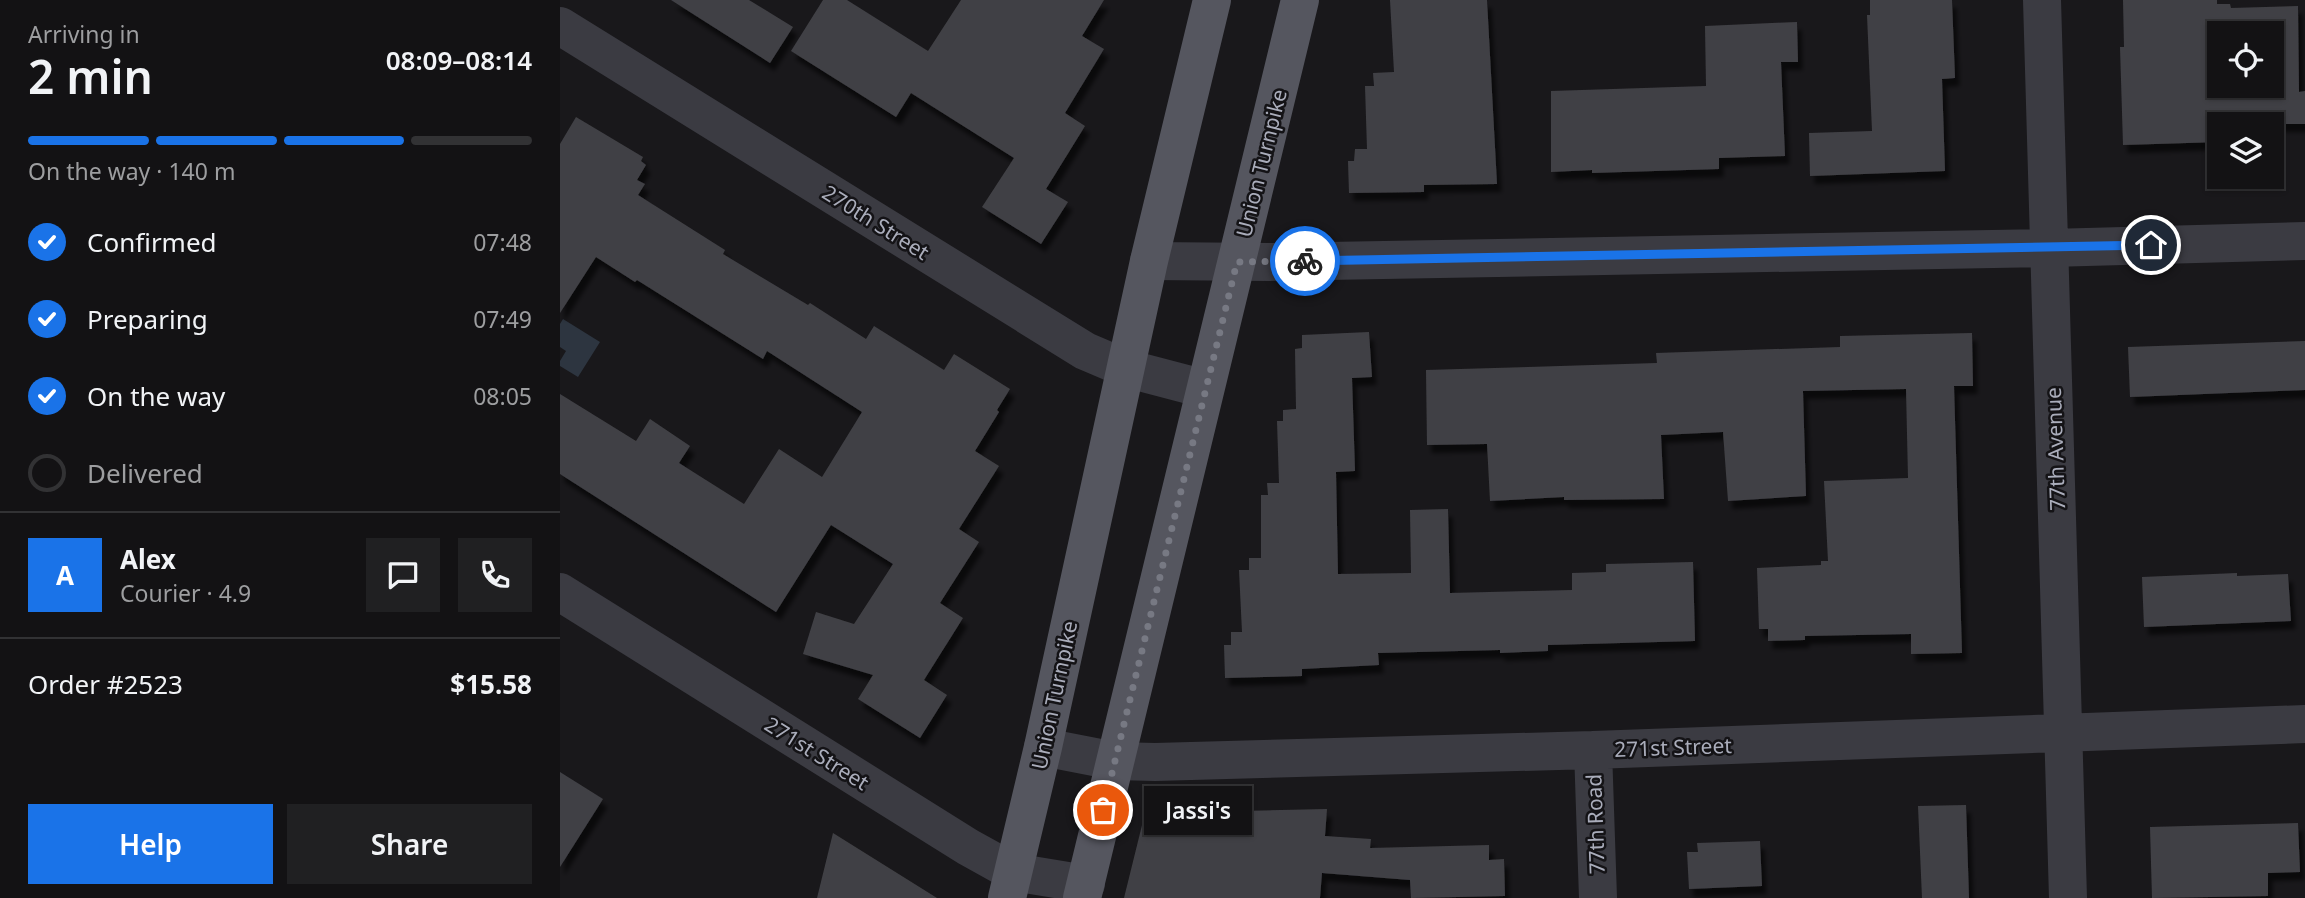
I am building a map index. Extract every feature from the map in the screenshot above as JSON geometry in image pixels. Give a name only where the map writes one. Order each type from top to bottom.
[{"type":"main road","name":"Union Turnpike","points":[[1010,885],[1043,747],[1149,261],[1212,0]]},
{"type":"main road","name":"Union Turnpike","points":[[1084,891],[1300,0]]},
{"type":"street","name":"77th Avenue","points":[[2042,0],[2068,898]]},
{"type":"street","name":"270th Street","points":[[560,26],[1085,351],[1125,368],[1205,389]]},
{"type":"street","points":[[1149,261],[1237,262],[2050,248],[2305,241]]},
{"type":"street","name":"271st Street","points":[[560,592],[958,841],[1010,885],[1084,891]]},
{"type":"street","name":"271st Street","points":[[1043,747],[1115,761],[1155,762],[1593,750],[2305,724]]},
{"type":"street","name":"77th Road","points":[[1593,750],[1598,898]]},
{"type":"shaded area","points":[[563,319],[600,342],[578,377],[560,366],[566,351],[560,347],[560,324]]},
{"type":"building","points":[[671,0],[749,0],[793,27],[770,63]]},
{"type":"building","points":[[823,0],[847,0],[928,51],[961,0],[1104,0],[1082,36],[1104,49],[1065,113],[1085,126],[1046,189],[1068,202],[1041,244],[982,207],[1014,158],[911,93],[896,117],[791,51]]},
{"type":"building","points":[[1390,0],[1487,0],[1497,184],[1424,185],[1424,192],[1349,193],[1348,161],[1354,161],[1355,149],[1367,149],[1365,86],[1374,86],[1373,73],[1394,72]]},
{"type":"building","points":[[1870,0],[1952,0],[1955,78],[1942,79],[1945,171],[1810,176],[1809,133],[1872,131],[1867,15],[1870,15]]},
{"type":"building","points":[[2123,0],[2217,0],[2217,4],[2230,4],[2231,8],[2298,6],[2299,92],[2305,91],[2305,124],[2284,124],[2284,112],[2207,112],[2207,142],[2123,145],[2120,47],[2124,47]]},
{"type":"building","points":[[1797,22],[1798,62],[1781,62],[1785,156],[1719,158],[1719,169],[1551,172],[1551,91],[1706,86],[1705,26]]},
{"type":"building","points":[[576,117],[643,157],[641,161],[646,165],[637,180],[645,184],[638,195],[725,250],[723,254],[808,305],[810,303],[866,339],[874,326],[944,370],[954,354],[1010,389],[975,451],[999,466],[959,529],[979,542],[940,603],[963,618],[924,680],[947,695],[920,738],[858,699],[873,675],[803,654],[816,612],[854,624],[893,564],[831,525],[776,612],[560,474],[560,394],[636,441],[650,419],[690,446],[679,463],[744,504],[779,449],[822,477],[862,412],[767,351],[763,359],[596,257],[560,313],[560,144]]},
{"type":"building","points":[[1369,332],[1372,377],[1352,378],[1355,471],[1336,472],[1338,574],[1411,573],[1410,510],[1448,509],[1450,593],[1572,590],[1572,573],[1606,572],[1606,564],[1693,562],[1695,641],[1548,645],[1548,651],[1500,653],[1500,650],[1378,653],[1379,665],[1302,669],[1302,676],[1225,678],[1224,645],[1231,645],[1231,632],[1242,632],[1239,570],[1249,570],[1249,558],[1261,558],[1261,495],[1268,495],[1267,483],[1279,483],[1277,421],[1283,421],[1283,410],[1296,409],[1295,349],[1302,348],[1302,335]]},
{"type":"building","points":[[1972,333],[1973,386],[1954,386],[1962,653],[1911,654],[1911,634],[1805,636],[1805,640],[1768,641],[1768,629],[1759,629],[1757,568],[1821,565],[1821,561],[1828,561],[1824,481],[1908,478],[1906,389],[1803,391],[1806,496],[1728,501],[1723,432],[1661,435],[1664,499],[1564,500],[1564,497],[1490,501],[1487,444],[1427,445],[1426,370],[1657,363],[1656,353],[1840,347],[1840,336]]},
{"type":"building","points":[[2305,341],[2305,390],[2130,397],[2128,347]]},
{"type":"building","points":[[2237,573],[2237,576],[2288,574],[2291,621],[2144,627],[2142,577]]},
{"type":"building","points":[[560,772],[603,799],[560,867]]},
{"type":"building","points":[[1966,805],[1969,898],[1922,898],[1918,806]]},
{"type":"building","points":[[1327,809],[1325,836],[1371,839],[1370,848],[1489,845],[1489,860],[1504,859],[1505,896],[1411,898],[1410,880],[1322,873],[1320,898],[1124,898],[1145,813]]},
{"type":"building","points":[[2298,823],[2300,872],[2268,873],[2268,896],[2152,898],[2150,827]]},
{"type":"building","points":[[833,833],[937,898],[817,898]]},
{"type":"building","points":[[1760,841],[1762,886],[1689,889],[1687,852],[1698,852],[1697,843]]},
{"type":"way so far","points":[[1103,810],[1237,262],[1305,261]]},
{"type":"place","name":"Jassi's","points":[[1103,810]]},
{"type":"route","points":[[1305,261],[2151,245]]}]
